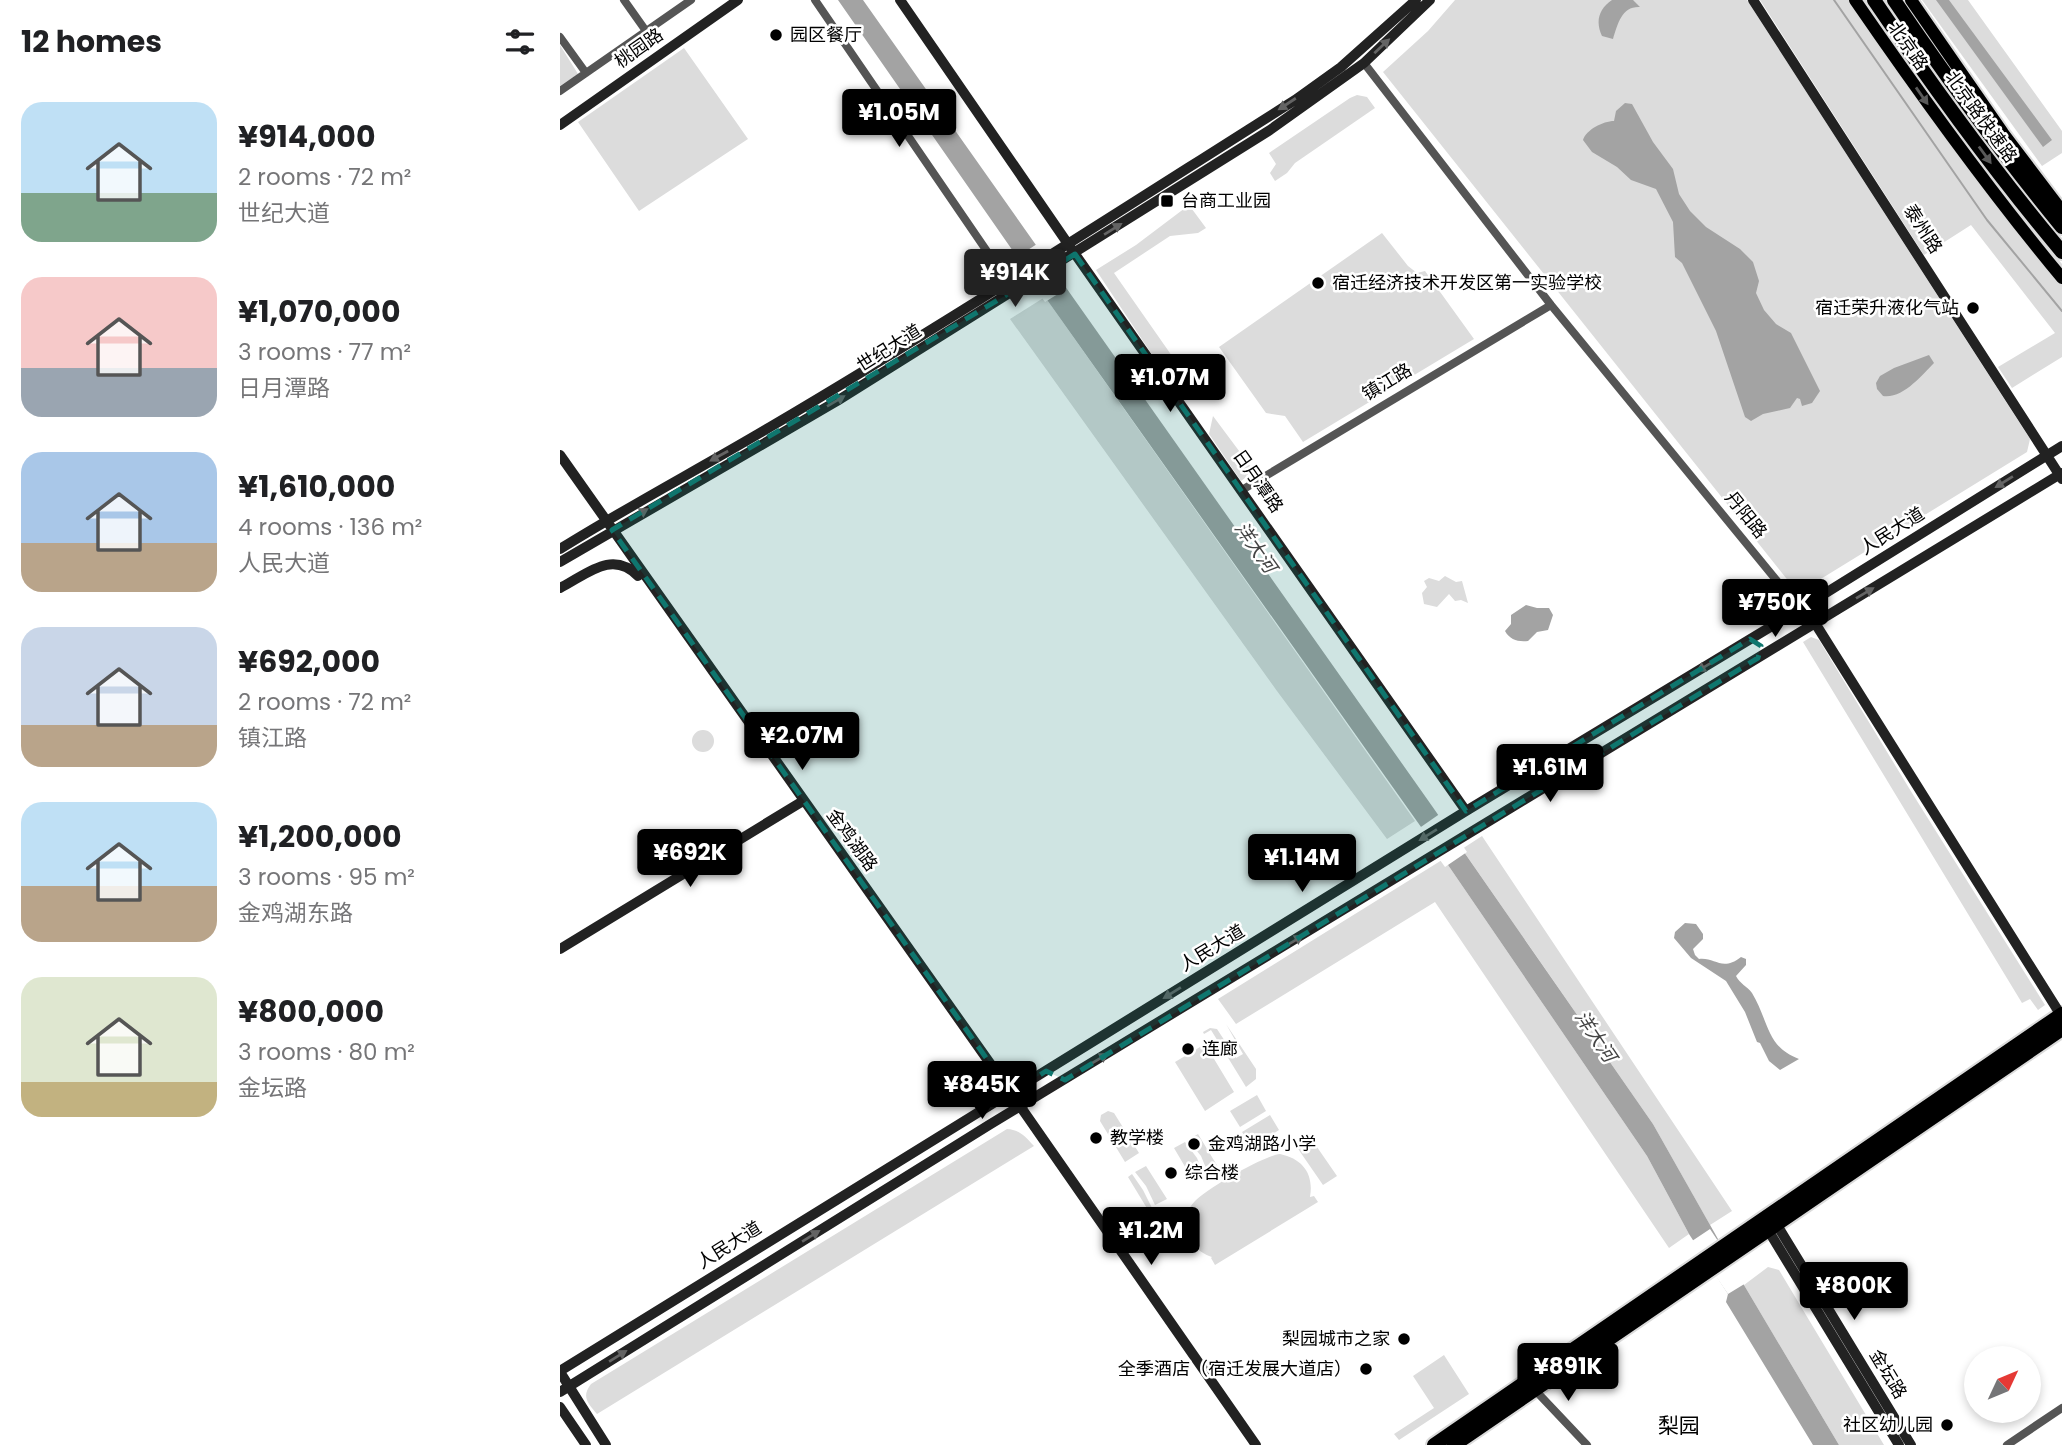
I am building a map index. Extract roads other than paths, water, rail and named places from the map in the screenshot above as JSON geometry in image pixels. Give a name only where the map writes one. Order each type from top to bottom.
[{"type":"highway","name":"北京路快速路","points":[[1874,0],[2015,197],[2062,252]]},
{"type":"highway","name":"北京路快速路","points":[[1894,0],[2020,176],[2062,227]]},
{"type":"highway","points":[[1434,1445],[1530,1386],[2062,1019]]},
{"type":"highway","points":[[1454,1445],[1530,1386]]},
{"type":"main road","name":"北京路","points":[[1855,0],[2003,207],[2062,278]]},
{"type":"main road","name":"北京路","points":[[1911,0],[2003,133],[2062,211]]},
{"type":"street","points":[[624,0],[646,31]]},
{"type":"street","points":[[560,91],[691,0]]},
{"type":"street","name":"桃园路","points":[[560,125],[738,0]]},
{"type":"street","points":[[815,0],[1008,282]]},
{"type":"street","name":"日月潭路","points":[[900,0],[1466,811]]},
{"type":"street","name":"世纪大道","points":[[560,562],[609,525],[1008,282],[1304,93],[1341,68],[1416,0]]},
{"type":"street","name":"世纪大道","points":[[560,549],[837,401],[1075,254],[1270,130],[1364,63],[1430,0]]},
{"type":"street","name":"泰州路","points":[[1753,0],[2061,475]]},
{"type":"street","points":[[560,37],[586,73]]},
{"type":"street","name":"丹阳路","points":[[1364,63],[1551,305],[1800,609],[1815,623],[2062,1019]]},
{"type":"street","name":"镇江路","points":[[1242,490],[1551,305]]},
{"type":"street","name":"人民大道","points":[[560,1372],[2062,446]]},
{"type":"street","name":"金鸡湖路","points":[[560,455],[1256,1445]]},
{"type":"street","name":"人民大道","points":[[564,1390],[969,1138],[2061,475]]},
{"type":"street","points":[[560,588],[600,566],[621,564],[630,568],[662,601]]},
{"type":"street","points":[[1749,639],[1761,646],[1758,658]]},
{"type":"street","points":[[560,949],[803,801]]},
{"type":"street","points":[[1055,1066],[1054,1077],[1065,1080]]},
{"type":"street","points":[[960,1124],[967,1127],[969,1138]]},
{"type":"street","name":"金坛路","points":[[1769,1222],[1899,1445]]},
{"type":"street","name":"金坛路","points":[[1769,1222],[1911,1445]]},
{"type":"street","points":[[560,1372],[564,1390],[606,1445]]},
{"type":"street","points":[[1530,1386],[1587,1445]]},
{"type":"street","points":[[560,1407],[586,1445]]},
{"type":"street","points":[[2007,1445],[2062,1408]]},
{"type":"waterway","points":[[1834,0],[1987,220],[2062,311]]},
{"type":"place","name":"园区餐厅","points":[[776,35]]},
{"type":"place","name":"台商工业园","points":[[1167,201]]},
{"type":"place","name":"宿迁经济技术开发区第一实验学校","points":[[1318,283]]},
{"type":"place","name":"宿迁荣升液化气站","points":[[1973,308]]},
{"type":"place","name":"连廊","points":[[1188,1049]]},
{"type":"place","name":"教学楼","points":[[1096,1138]]},
{"type":"place","name":"金鸡湖路小学","points":[[1194,1144]]},
{"type":"place","name":"综合楼","points":[[1171,1173]]},
{"type":"place","name":"梨园城市之家","points":[[1404,1339]]},
{"type":"place","name":"全季酒店（宿迁发展大道店）","points":[[1366,1369]]},
{"type":"place","name":"社区幼儿园","points":[[1947,1425]]},
{"type":"district","name":"梨园","points":[[1679,1426]]},
{"type":"water label","name":"洋大河","points":[[1256,547]]},
{"type":"water label","name":"洋大河","points":[[1596,1036]]}]
